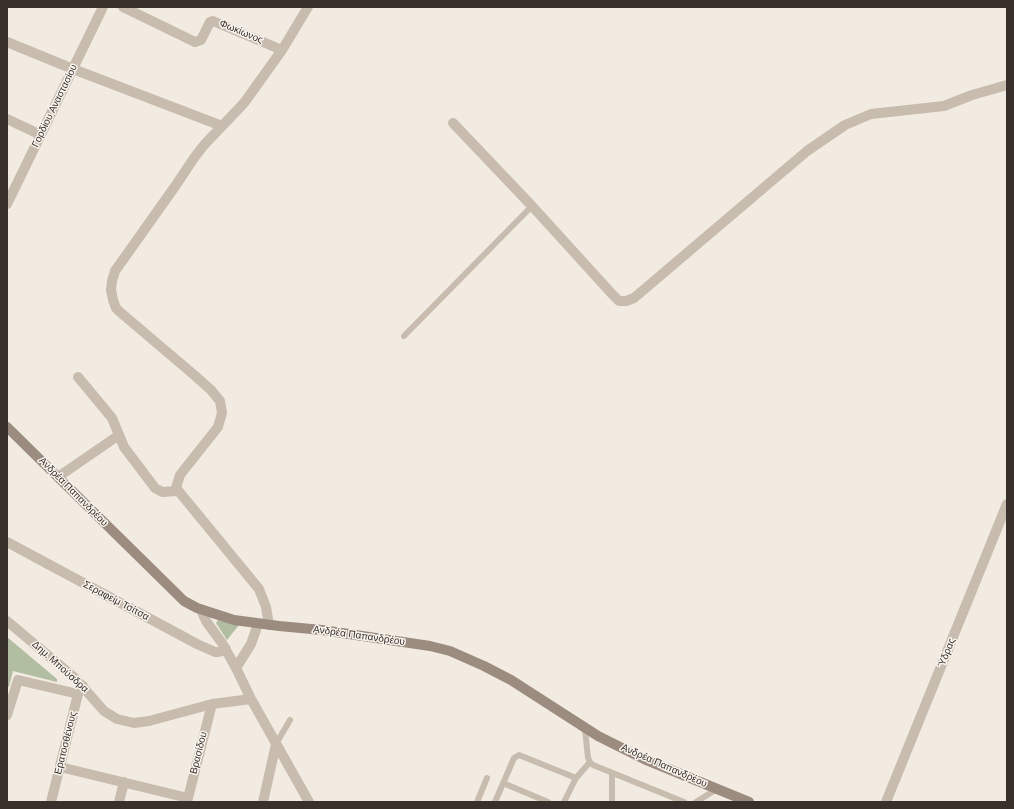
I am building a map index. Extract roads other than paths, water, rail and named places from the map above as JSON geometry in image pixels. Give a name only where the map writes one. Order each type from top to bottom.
[{"type":"main road","name":"Ανδρέα Παπανδρέου","points":[[7,428],[184,600],[201,610],[234,620],[322,630],[430,646],[450,651],[511,680],[585,729],[644,758],[749,802]]},
{"type":"street","name":"Γορδίου Αναστασίου","points":[[7,204],[10,191],[41,135],[103,7]]},
{"type":"street","name":"Φωκίωνος","points":[[123,7],[195,42],[201,40],[210,22],[213,20],[282,50]]},
{"type":"street","points":[[236,668],[264,624],[268,614],[264,601],[259,589],[177,491],[176,485],[180,474],[218,427],[222,418],[222,405],[211,390],[116,308],[111,290],[112,281],[122,261],[194,158],[244,103],[282,50],[308,7]]},
{"type":"street","points":[[7,42],[222,126]]},
{"type":"street","points":[[453,123],[532,206],[612,294],[619,301],[626,301],[634,298],[807,151],[845,125],[871,114],[944,106],[972,95],[1007,85]]},
{"type":"street","points":[[7,119],[41,135]]},
{"type":"street","points":[[78,377],[112,418],[124,447],[155,488],[159,491],[165,492],[177,491]]},
{"type":"street","points":[[58,477],[119,435]]},
{"type":"street","name":"Ύδρας","points":[[886,802],[1007,504]]},
{"type":"street","name":"Σεραφείμ Τσίτσα","points":[[7,542],[197,644],[215,652],[226,649]]},
{"type":"street","points":[[201,610],[206,621],[226,649],[251,698],[309,802]]},
{"type":"street","name":"Δημ. Μπούσδρα","points":[[7,621],[81,690],[117,720],[128,722],[149,721],[212,704],[251,698]]},
{"type":"street","points":[[7,715],[10,692],[18,680],[81,690]]},
{"type":"street","name":"Ερατοσθένους","points":[[51,802],[81,690]]},
{"type":"street","name":"Βρασίδου","points":[[187,800],[212,704]]},
{"type":"street","points":[[263,802],[276,744]]},
{"type":"street","points":[[60,767],[124,782],[187,800]]},
{"type":"street","points":[[119,802],[124,782]]},
{"type":"lane","points":[[404,336],[532,206]]},
{"type":"lane","points":[[276,744],[290,720]]},
{"type":"lane","points":[[585,729],[588,758],[590,762],[599,768],[684,802]]},
{"type":"lane","points":[[495,802],[514,758],[519,755],[576,778]]},
{"type":"lane","points":[[564,802],[576,778],[590,762]]},
{"type":"lane","points":[[612,773],[612,802]]},
{"type":"lane","points":[[477,802],[487,778]]},
{"type":"lane","points":[[503,783],[548,802]]},
{"type":"lane","points":[[696,802],[717,789]]}]
